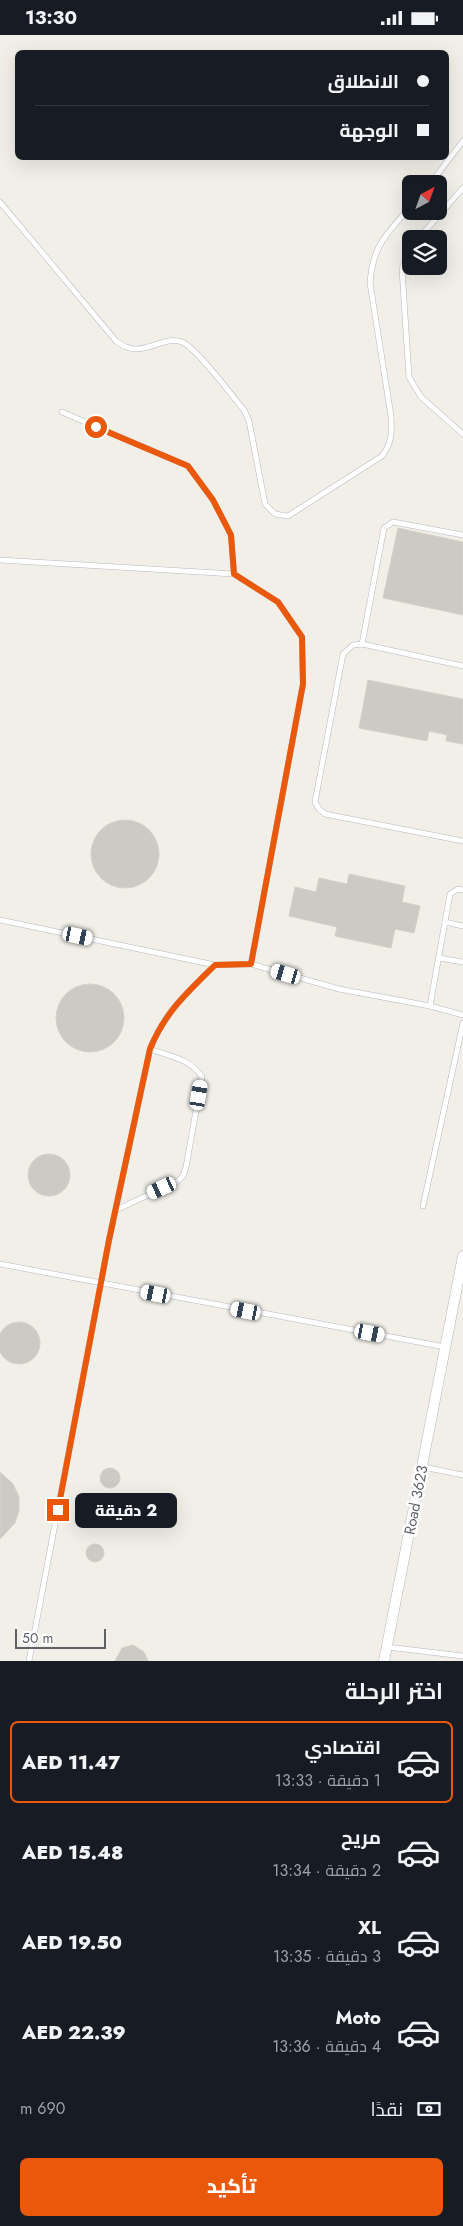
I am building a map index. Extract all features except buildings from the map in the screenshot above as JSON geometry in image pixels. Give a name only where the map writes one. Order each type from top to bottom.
[{"type":"street","name":"Road 3623","points":[[384,1661],[463,1256]]},
{"type":"lane","points":[[449,159],[463,141]]},
{"type":"lane","points":[[437,175],[448,160]]},
{"type":"lane","points":[[426,230],[463,188]]},
{"type":"lane","points":[[0,201],[116,341],[124,347],[134,350],[174,341],[191,348],[244,410],[252,434],[265,504],[275,514],[288,516],[382,456],[389,448],[392,435],[391,416],[371,293],[371,267],[374,253],[402,216]]},
{"type":"lane","points":[[402,275],[409,377],[422,397],[463,434]]},
{"type":"lane","points":[[62,412],[188,466],[213,500],[231,535],[234,574]]},
{"type":"lane","points":[[362,644],[384,528],[388,523],[393,522],[463,535]]},
{"type":"lane","points":[[0,560],[234,574],[278,602],[302,637],[303,684],[251,964]]},
{"type":"lane","points":[[463,666],[362,644],[353,645],[343,654],[315,802],[325,814],[463,841]]},
{"type":"lane","points":[[430,1006],[450,895],[458,889],[463,890]]},
{"type":"lane","points":[[0,920],[215,965],[251,964],[339,989],[430,1006],[463,1015]]},
{"type":"lane","points":[[445,922],[463,926]]},
{"type":"lane","points":[[439,958],[463,962]]},
{"type":"lane","points":[[29,1661],[109,1240],[150,1049],[159,1026],[174,1006],[215,965]]},
{"type":"lane","points":[[422,1206],[463,1023]]},
{"type":"lane","points":[[116,1210],[178,1181],[186,1167],[202,1077],[196,1068],[186,1061],[150,1049]]},
{"type":"lane","points":[[0,1264],[102,1281],[314,1323],[446,1343]]},
{"type":"lane","points":[[423,1467],[463,1475]]},
{"type":"lane","points":[[387,1647],[463,1655],[462,1661]]},
{"type":"route","points":[[58,1510],[109,1240],[150,1049],[159,1026],[174,1006],[215,965],[251,964],[303,684],[302,637],[278,602],[234,574],[231,535],[213,500],[188,466],[96,427]]}]
